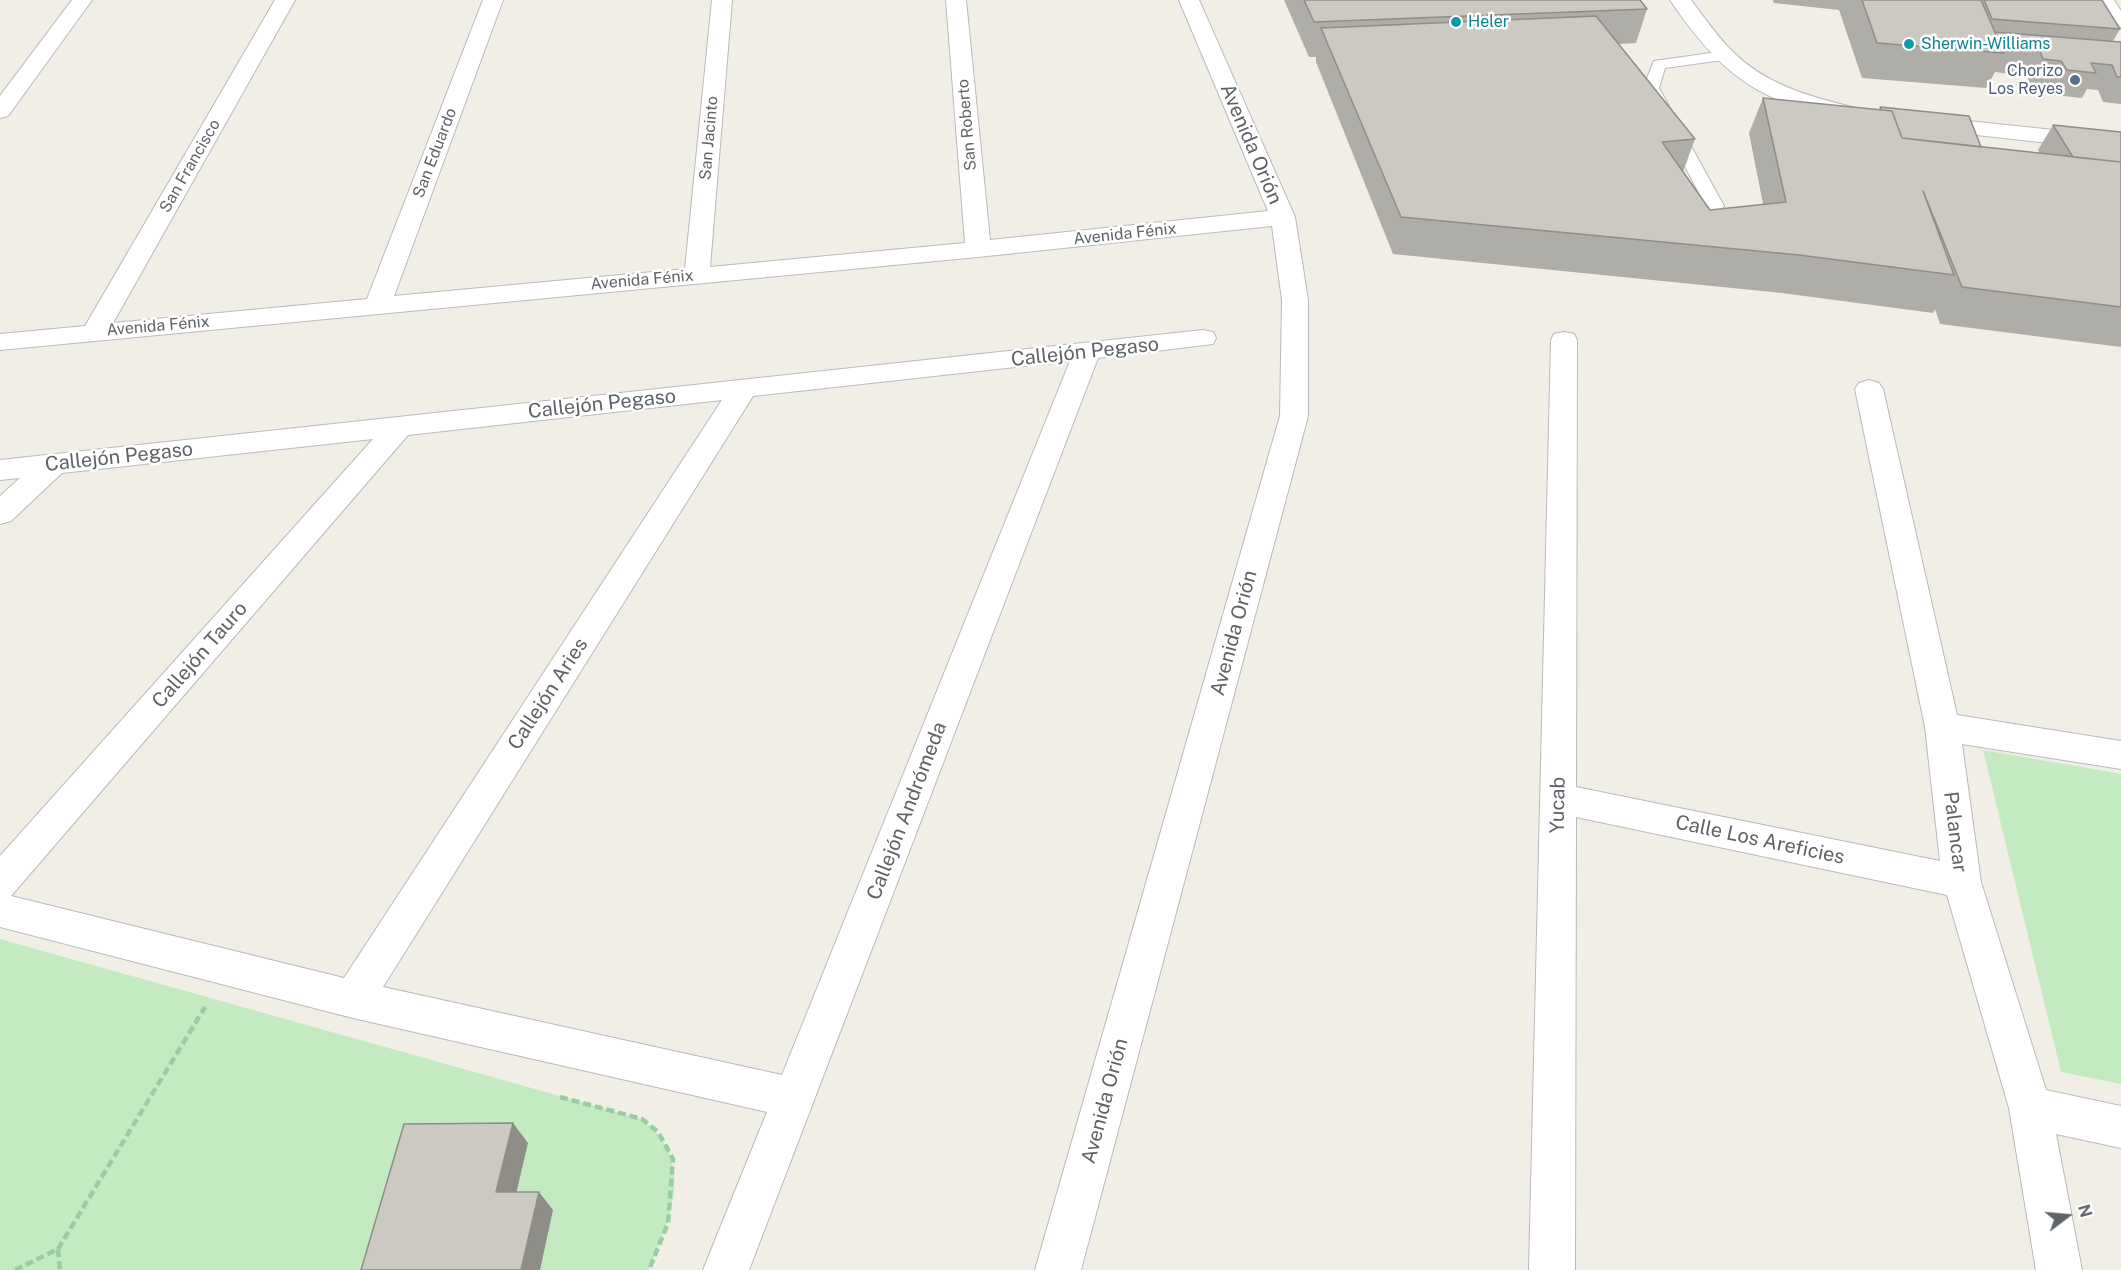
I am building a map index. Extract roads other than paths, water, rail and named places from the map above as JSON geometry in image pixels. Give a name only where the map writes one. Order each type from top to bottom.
[{"type":"street","points":[[0,111],[82,0]]},
{"type":"street","name":"San Francisco","points":[[95,332],[285,0]]},
{"type":"street","name":"San Eduardo","points":[[378,305],[493,0]]},
{"type":"street","name":"San Jacinto","points":[[697,275],[722,0]]},
{"type":"street","name":"San Roberto","points":[[956,0],[978,249]]},
{"type":"street","name":"Avenida Orión","points":[[1058,1270],[1294,416],[1295,300],[1283,218],[1189,0]]},
{"type":"street","points":[[1680,0],[1725,56],[1753,78],[1781,95],[1816,107],[1868,117]]},
{"type":"street","points":[[1914,122],[2121,144]]},
{"type":"street","name":"Avenida Fénix","points":[[0,342],[1283,218]]},
{"type":"street","name":"Callejón Pegaso","points":[[0,470],[1203,338]]},
{"type":"street","name":"Yucab","points":[[1552,1270],[1564,340]]},
{"type":"street","name":"Callejón Andrómeda","points":[[726,1270],[1087,352]]},
{"type":"street","name":"Callejón Aries","points":[[353,999],[744,388]]},
{"type":"street","name":"Palancar","points":[[1869,389],[1942,727],[1962,882],[2030,1108],[2059,1270]]},
{"type":"street","name":"Callejón Tauro","points":[[0,883],[400,426]]},
{"type":"street","points":[[0,513],[53,465]]},
{"type":"street","points":[[1942,727],[2121,755]]},
{"type":"street","name":"Calle Los Areficies","points":[[1558,798],[1962,882]]},
{"type":"street","points":[[0,910],[353,999],[794,1098]]},
{"type":"street","points":[[2030,1108],[2121,1127]]},
{"type":"lane","points":[[2107,0],[2121,23]]},
{"type":"lane","points":[[1715,206],[1651,88],[1659,64],[1725,56]]},
{"type":"place","name":"Heler","points":[[1456,22]]},
{"type":"place","name":"Sherwin-Williams","points":[[1909,44]]},
{"type":"place","name":"Chorizo Los Reyes","points":[[2075,80]]}]
